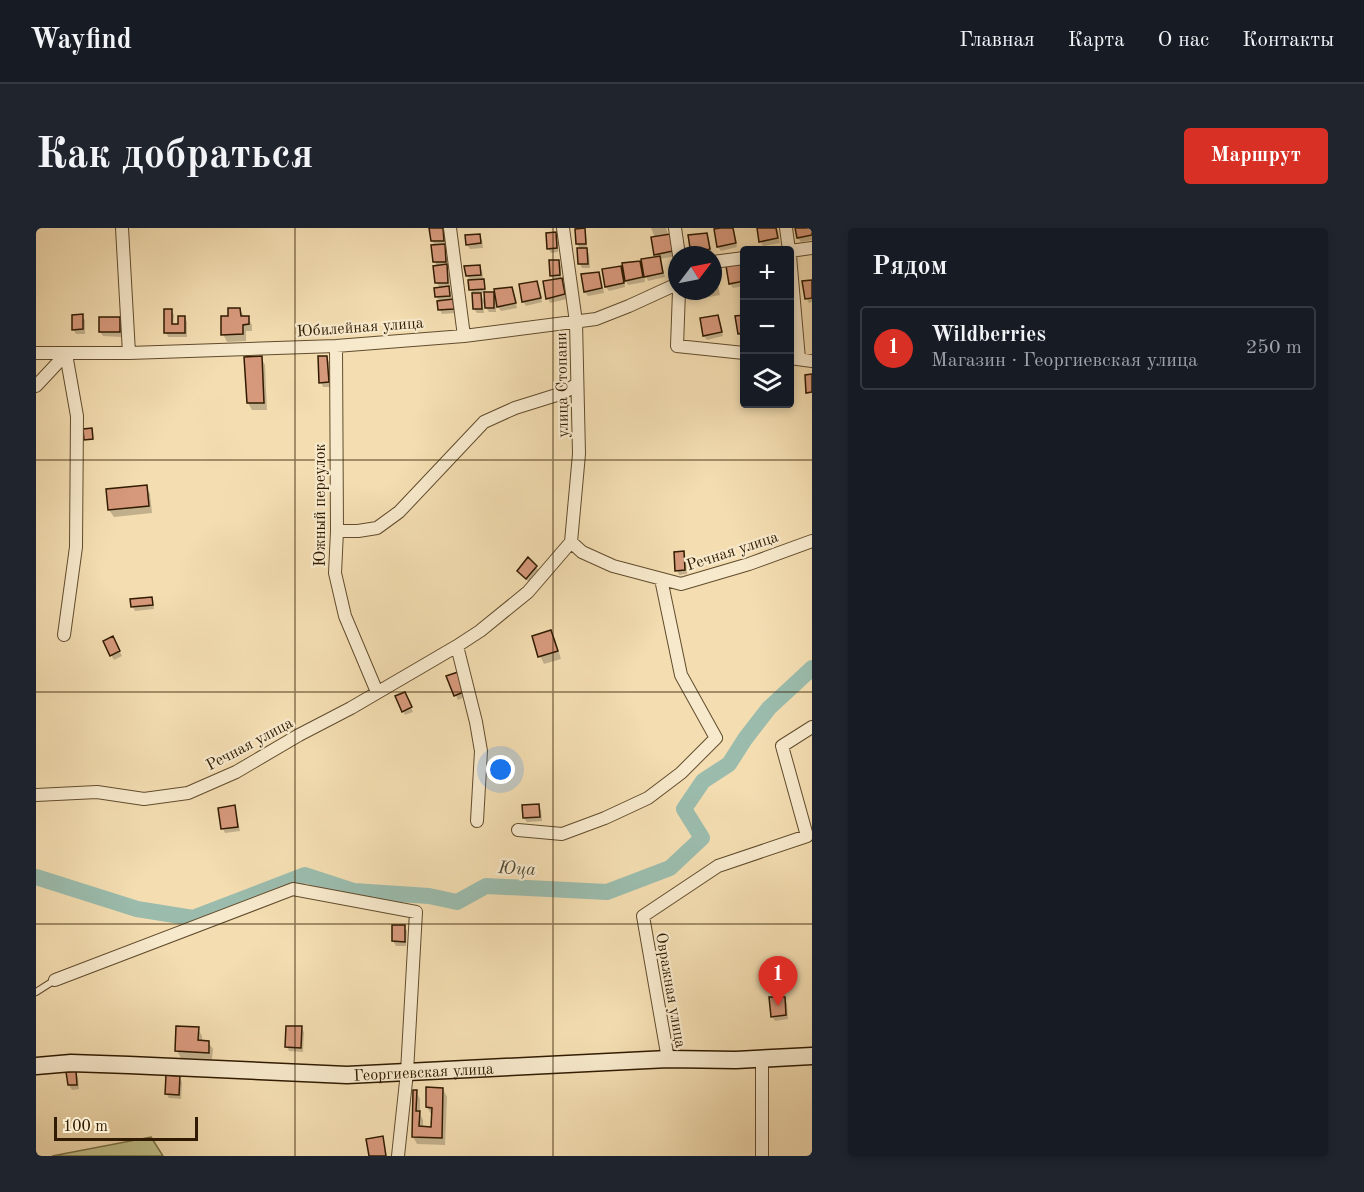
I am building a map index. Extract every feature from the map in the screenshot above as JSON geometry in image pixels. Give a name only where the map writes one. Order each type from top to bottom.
[{"type":"main road","name":"Георгиевская улица","points":[[36,1066],[71,1063],[347,1075],[668,1059],[762,1059],[812,1056]]},
{"type":"street","points":[[122,228],[129,353]]},
{"type":"street","points":[[450,228],[464,336]]},
{"type":"street","name":"улица Стопани","points":[[563,228],[576,322],[579,454],[571,542]]},
{"type":"street","points":[[675,228],[678,246]]},
{"type":"street","points":[[786,228],[788,246]]},
{"type":"street","points":[[794,250],[812,248]]},
{"type":"street","points":[[722,261],[740,259]]},
{"type":"street","name":"Юбилейная улица","points":[[36,353],[129,353],[336,346],[464,336],[596,319],[668,288]]},
{"type":"street","points":[[679,300],[677,346],[740,353]]},
{"type":"street","points":[[791,300],[794,354]]},
{"type":"street","name":"Южный переулок","points":[[336,346],[337,531],[335,573],[345,616],[377,692]]},
{"type":"street","points":[[36,386],[66,354]]},
{"type":"street","points":[[64,635],[76,547],[77,416],[66,354]]},
{"type":"street","points":[[794,358],[812,361]]},
{"type":"street","points":[[337,531],[377,528],[399,512],[484,422],[514,408],[563,393],[577,384]]},
{"type":"street","name":"Речная улица","points":[[36,795],[97,792],[144,799],[188,793],[236,772],[298,735],[351,708],[480,631],[528,592],[571,542],[582,552],[613,566],[681,584],[749,564],[812,541]]},
{"type":"street","points":[[518,830],[562,834],[605,818],[648,798],[681,773],[716,738],[681,675],[661,579]]},
{"type":"street","points":[[457,646],[481,751],[477,821]]},
{"type":"street","name":"Овражная улица","points":[[668,1059],[643,916],[718,866],[809,835],[782,746],[812,727]]},
{"type":"street","points":[[56,981],[294,889],[416,912],[407,1072],[398,1156]]},
{"type":"street","points":[[762,1059],[762,1156]]},
{"type":"lane","points":[[36,992],[56,981]]},
{"type":"shaded area","points":[[151,1137],[163,1156],[52,1156]]},
{"type":"building","points":[[429,228],[443,228],[444,241],[431,241]]},
{"type":"building","points":[[585,228],[586,244],[576,244],[575,229]]},
{"type":"building","points":[[733,228],[736,243],[717,246],[714,229]]},
{"type":"building","points":[[757,228],[776,228],[778,238],[759,242]]},
{"type":"building","points":[[795,228],[812,228],[812,235],[797,238]]},
{"type":"building","points":[[556,232],[557,248],[547,249],[546,233]]},
{"type":"building","points":[[707,233],[709,246],[690,246],[688,235]]},
{"type":"building","points":[[480,234],[481,243],[466,245],[465,235]]},
{"type":"building","points":[[670,234],[672,246],[668,246],[668,252],[654,255],[651,237]]},
{"type":"building","points":[[445,244],[446,262],[433,262],[431,245]]},
{"type":"building","points":[[577,248],[587,248],[588,264],[578,264]]},
{"type":"building","points":[[660,256],[663,273],[644,277],[641,259]]},
{"type":"building","points":[[549,260],[559,260],[560,275],[550,276]]},
{"type":"building","points":[[640,261],[643,277],[625,281],[622,263]]},
{"type":"building","points":[[447,264],[448,283],[435,283],[433,266]]},
{"type":"building","points":[[740,264],[740,282],[729,284],[726,266]]},
{"type":"building","points":[[480,265],[481,275],[466,276],[464,266]]},
{"type":"building","points":[[621,266],[624,283],[605,287],[602,269]]},
{"type":"building","points":[[599,272],[602,288],[584,292],[581,274]]},
{"type":"building","points":[[562,278],[565,294],[546,299],[543,281]]},
{"type":"building","points":[[484,279],[485,289],[469,290],[468,280]]},
{"type":"building","points":[[812,280],[812,298],[805,299],[802,281]]},
{"type":"building","points":[[537,281],[541,298],[522,302],[519,284]]},
{"type":"building","points":[[449,286],[450,296],[435,297],[434,288]]},
{"type":"building","points":[[512,287],[516,303],[497,307],[494,289]]},
{"type":"building","points":[[484,292],[494,292],[494,308],[485,308]]},
{"type":"building","points":[[472,293],[481,293],[482,309],[473,309]]},
{"type":"building","points":[[453,299],[454,309],[438,310],[437,301]]},
{"type":"building","points":[[228,308],[240,308],[241,316],[249,316],[249,324],[243,325],[243,334],[221,335],[221,316],[228,316]]},
{"type":"building","points":[[164,309],[172,309],[172,324],[178,324],[178,316],[185,316],[185,333],[164,333]]},
{"type":"building","points":[[83,314],[83,329],[72,330],[72,315]]},
{"type":"building","points":[[718,315],[722,332],[703,336],[700,318]]},
{"type":"building","points":[[740,315],[740,334],[738,334],[735,316]]},
{"type":"building","points":[[99,317],[120,317],[120,332],[99,332]]},
{"type":"building","points":[[262,356],[264,403],[247,403],[244,357]]},
{"type":"building","points":[[318,356],[327,356],[329,382],[319,383]]},
{"type":"building","points":[[812,374],[812,392],[806,393],[805,375]]},
{"type":"building","points":[[92,428],[93,439],[84,440],[83,429]]},
{"type":"building","points":[[147,485],[149,506],[108,510],[106,489]]},
{"type":"building","points":[[684,551],[685,570],[675,571],[674,552]]},
{"type":"building","points":[[528,557],[537,566],[526,579],[517,571]]},
{"type":"building","points":[[152,597],[153,605],[131,607],[130,599]]},
{"type":"building","points":[[551,630],[558,651],[538,657],[532,636]]},
{"type":"building","points":[[113,636],[120,651],[110,656],[103,641]]},
{"type":"building","points":[[458,672],[466,691],[454,696],[446,676]]},
{"type":"building","points":[[405,692],[412,707],[402,712],[395,696]]},
{"type":"building","points":[[539,804],[540,817],[523,818],[522,805]]},
{"type":"building","points":[[235,805],[238,827],[221,829],[218,808]]},
{"type":"building","points":[[392,925],[405,925],[405,942],[392,941]]},
{"type":"building","points":[[769,997],[785,997],[786,1015],[771,1017]]},
{"type":"building","points":[[176,1026],[199,1027],[198,1040],[209,1041],[209,1053],[175,1051]]},
{"type":"building","points":[[286,1026],[302,1026],[301,1048],[285,1047]]},
{"type":"building","points":[[76,1071],[77,1085],[68,1085],[66,1072]]},
{"type":"building","points":[[166,1075],[180,1076],[179,1095],[165,1094]]},
{"type":"building","points":[[426,1087],[443,1088],[442,1138],[412,1137],[413,1090],[417,1090],[416,1111],[420,1111],[419,1126],[431,1127],[432,1108],[426,1107]]},
{"type":"building","points":[[383,1136],[386,1156],[369,1156],[366,1139]]},
{"type":"waterway","name":"Юца","points":[[36,877],[137,909],[193,918],[305,875],[354,891],[429,896],[457,902],[486,886],[607,892],[670,868],[702,838],[684,809],[703,781],[729,764],[769,708],[812,668]]},
{"type":"place","name":"Wildberries","points":[[778,1006]]}]
